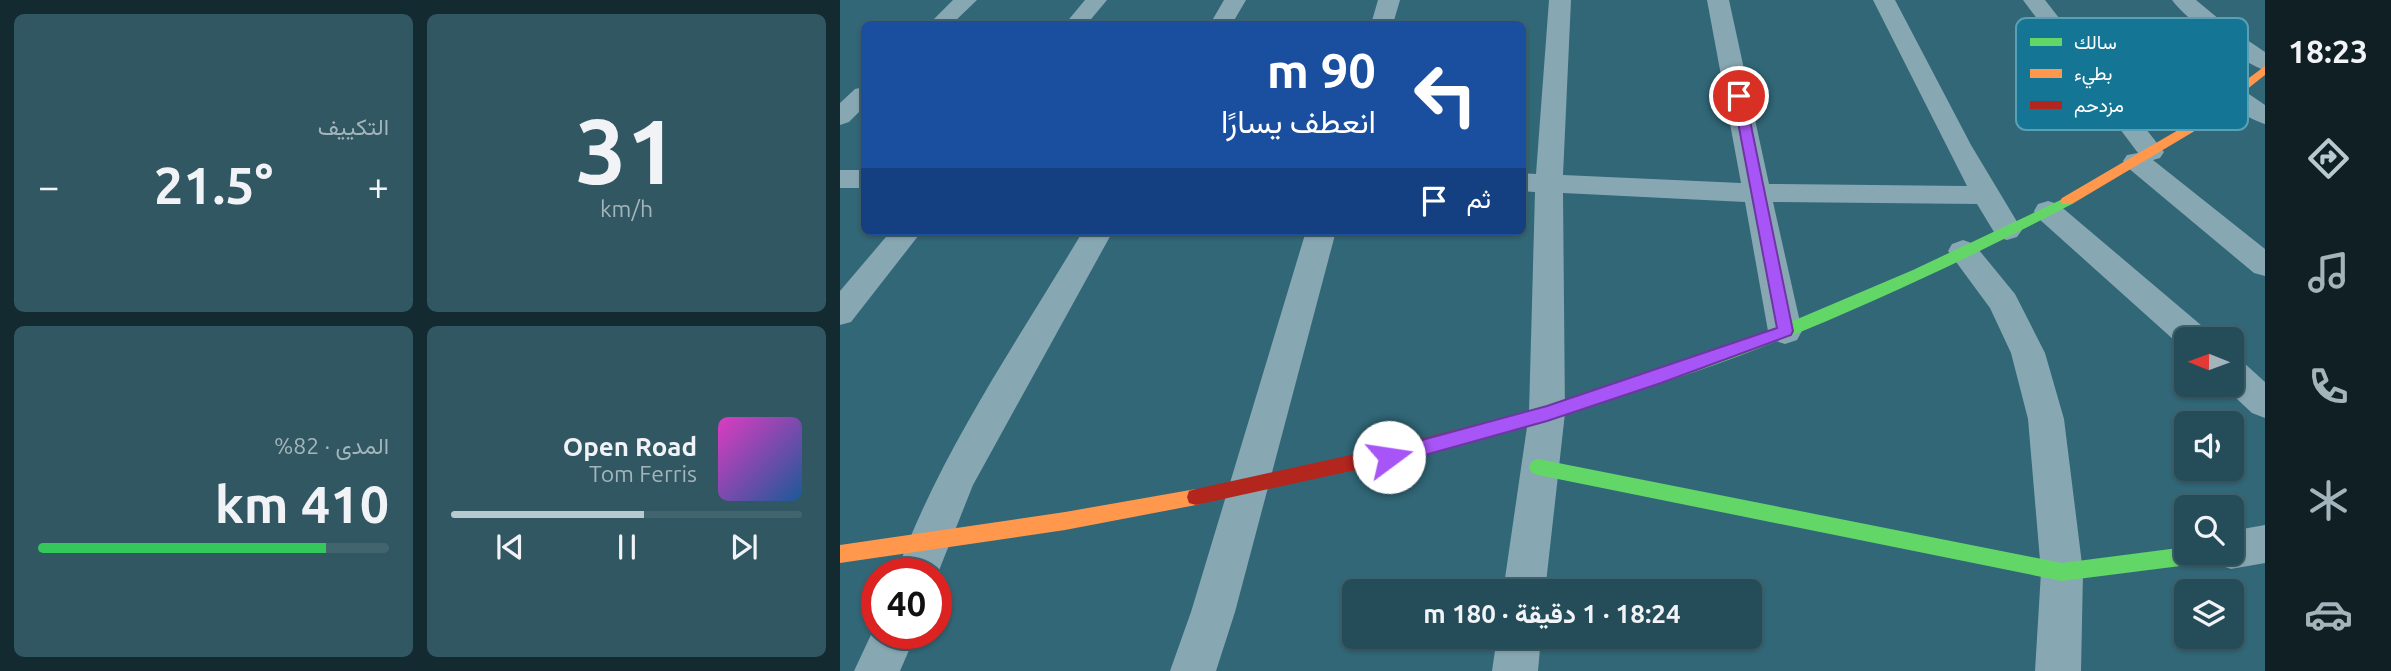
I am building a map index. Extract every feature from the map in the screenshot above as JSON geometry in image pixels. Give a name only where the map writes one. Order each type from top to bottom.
[{"type":"street","points":[[943,21],[966,0]]},
{"type":"street","points":[[1078,21],[1096,0]]},
{"type":"street","points":[[1223,21],[1236,0]]},
{"type":"street","points":[[1383,21],[1389,0]]},
{"type":"street","points":[[1525,579],[1547,414],[1536,182],[1560,0]]},
{"type":"street","points":[[1718,0],[1785,331]]},
{"type":"street","points":[[1884,0],[2007,230]]},
{"type":"street","points":[[2034,0],[2047,18]]},
{"type":"street","points":[[2183,0],[2204,18]]},
{"type":"street","points":[[2248,51],[2265,63]]},
{"type":"street","points":[[2248,83],[2265,69]]},
{"type":"street","points":[[840,117],[861,97]]},
{"type":"street","points":[[2248,104],[2265,116]]},
{"type":"street","points":[[2126,130],[2144,156],[2265,265]]},
{"type":"street","points":[[840,554],[922,558],[1246,489],[1443,443],[1547,414],[1655,379],[1785,331],[2048,211],[2144,156],[2182,130]]},
{"type":"street","points":[[840,179],[861,179]]},
{"type":"street","points":[[1536,182],[1756,193],[1986,195]]},
{"type":"street","points":[[2048,211],[2181,327]]},
{"type":"street","points":[[840,313],[904,235]]},
{"type":"street","points":[[922,558],[957,477],[1096,235]]},
{"type":"street","points":[[1193,671],[1213,612],[1320,235]]},
{"type":"street","points":[[1963,251],[2004,302],[2028,353],[2046,419],[2062,572],[2058,671]]},
{"type":"street","points":[[2244,384],[2265,403]]},
{"type":"street","points":[[1538,467],[2062,572],[2174,558]]},
{"type":"street","points":[[2244,548],[2265,544]]},
{"type":"street","points":[[877,671],[887,649]]},
{"type":"street","points":[[1515,671],[1518,649]]},
{"type":"traffic: fast","points":[[1517,421],[1611,393],[1766,339],[1918,274],[2067,201]]},
{"type":"traffic: fast","points":[[1538,467],[2062,572],[2174,558]]},
{"type":"traffic: slow","points":[[2248,82],[2265,69]]},
{"type":"traffic: slow","points":[[2067,201],[2187,130]]},
{"type":"traffic: slow","points":[[840,554],[1065,521],[1196,497]]},
{"type":"traffic: jam","points":[[1196,497],[1397,453],[1517,421]]},
{"type":"route","points":[[1389,457],[1547,414],[1655,379],[1785,331],[1739,96]]}]
